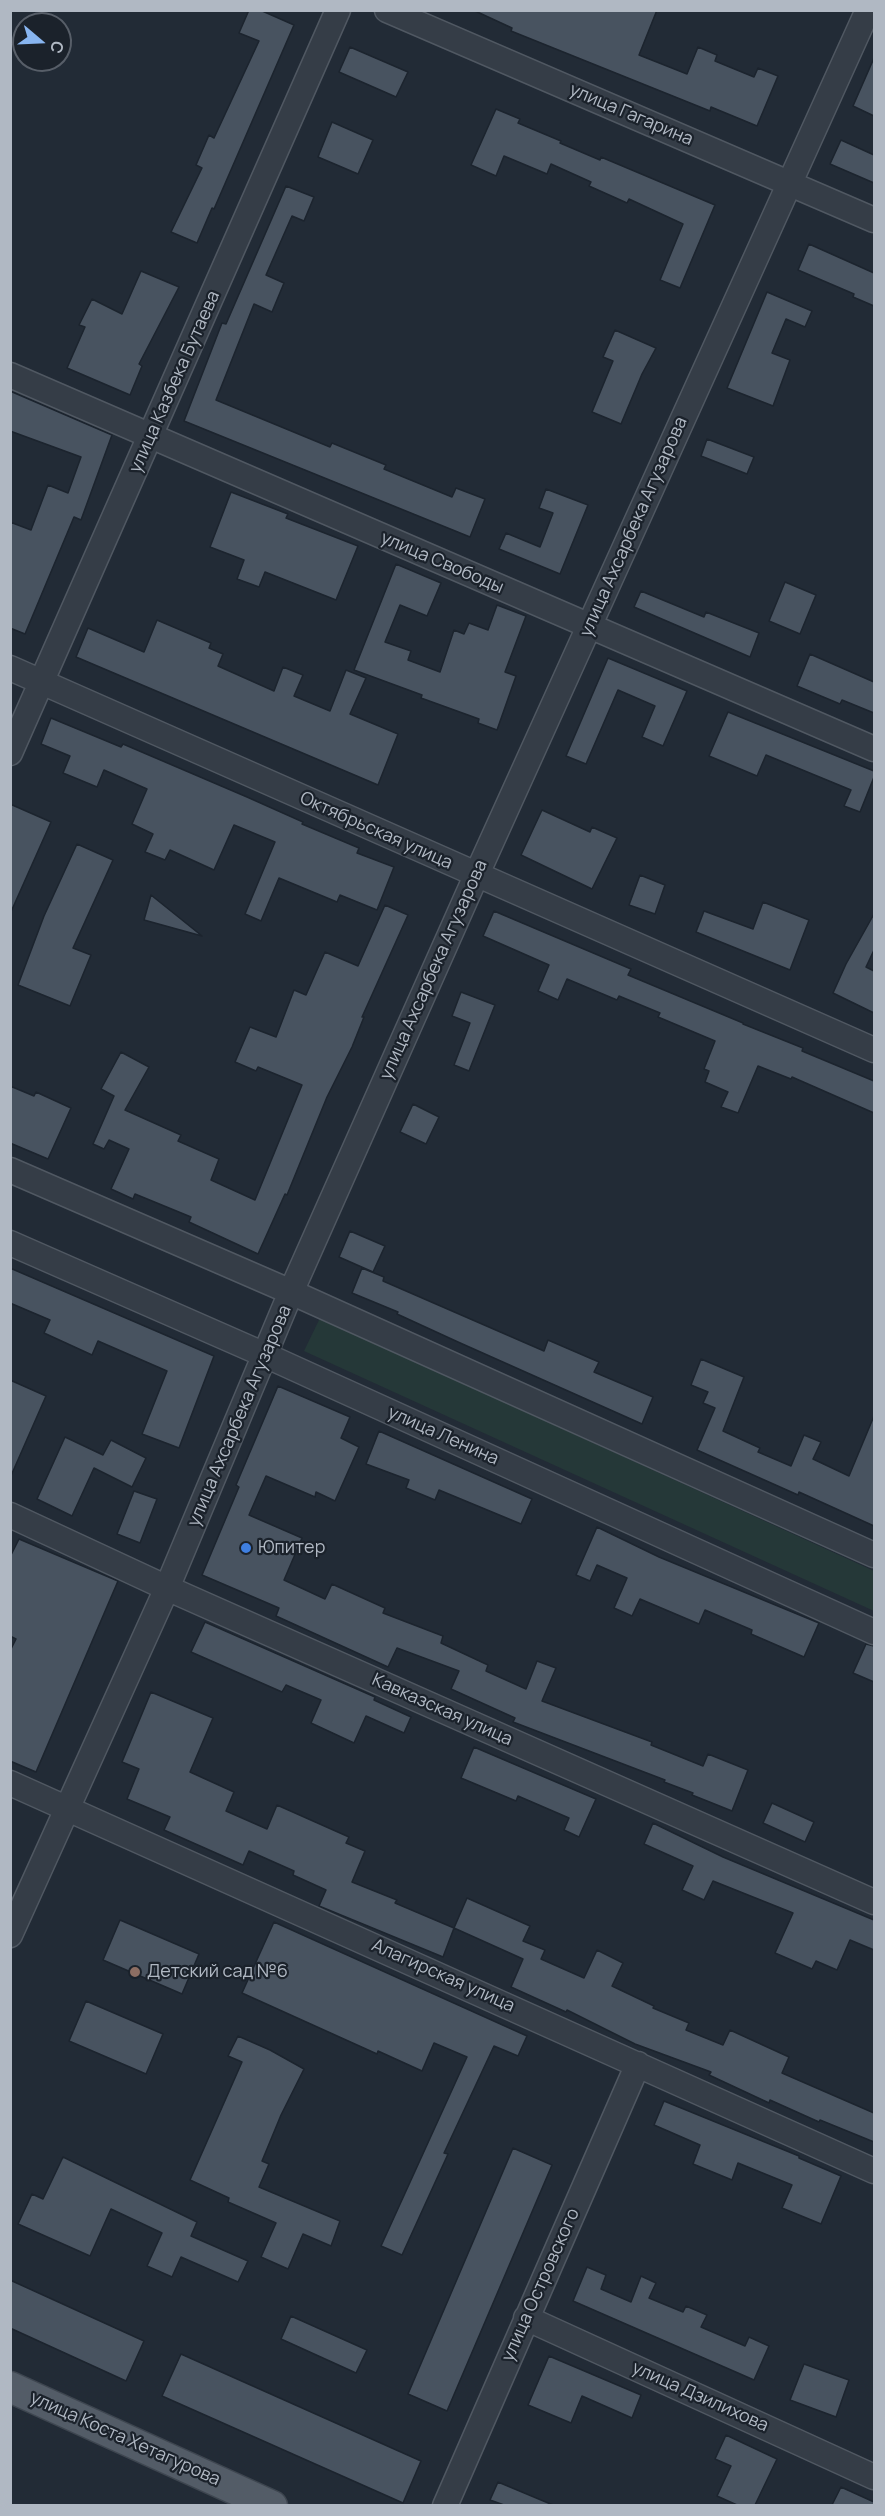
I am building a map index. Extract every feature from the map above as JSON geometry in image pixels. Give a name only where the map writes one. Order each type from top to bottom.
[{"type":"main road","name":"улица Коста Хетагурова","points":[[10,2386],[272,2505]]},
{"type":"street","name":"улица Казбека Бутаева","points":[[10,753],[338,10]]},
{"type":"street","name":"улица Гагарина","points":[[387,10],[874,220]]},
{"type":"street","name":"улица Ахсарбека Агузарова","points":[[10,1935],[167,1588],[291,1292],[476,876],[868,10]]},
{"type":"street","name":"улица Свободы","points":[[10,375],[151,438],[874,749]]},
{"type":"street","name":"Октябрьская улица","points":[[10,668],[874,1050]]},
{"type":"street","points":[[10,1170],[291,1292],[874,1555]]},
{"type":"street","name":"улица Ленина","points":[[10,1243],[265,1355],[874,1632]]},
{"type":"street","name":"Кавказская улица","points":[[10,1515],[167,1588],[874,1902]]},
{"type":"street","name":"Алагирская улица","points":[[10,1783],[874,2171]]},
{"type":"street","name":"улица Островского","points":[[445,2505],[638,2064]]},
{"type":"street","name":"улица Дзилихова","points":[[526,2318],[874,2476]]},
{"type":"shaded area","points":[[320,1318],[874,1571],[874,1611],[304,1351]]},
{"type":"building","points":[[249,10],[260,10],[294,25],[197,243],[171,232],[202,168],[196,165],[209,135],[214,138],[259,41],[239,33]]},
{"type":"building","points":[[473,10],[657,10],[639,55],[687,74],[698,47],[717,55],[715,61],[754,77],[758,68],[778,76],[757,126],[711,107],[710,111],[511,31],[512,28]]},
{"type":"building","points":[[350,47],[408,72],[396,97],[339,72]]},
{"type":"building","points":[[874,58],[874,116],[853,106]]},
{"type":"building","points":[[496,109],[520,119],[518,123],[561,141],[560,143],[600,160],[601,157],[715,205],[680,288],[660,280],[683,224],[629,199],[627,203],[589,186],[591,182],[551,164],[547,174],[504,156],[496,176],[471,165]]},
{"type":"building","points":[[332,122],[373,140],[358,174],[318,157]]},
{"type":"building","points":[[841,140],[874,155],[874,183],[830,164]]},
{"type":"building","points":[[286,186],[314,197],[304,221],[292,216],[266,275],[284,283],[272,312],[254,304],[216,400],[330,447],[332,443],[386,465],[384,469],[452,497],[456,488],[485,499],[470,537],[184,421],[222,323],[226,324]]},
{"type":"building","points":[[809,244],[874,273],[874,306],[853,297],[854,294],[798,270]]},
{"type":"building","points":[[141,271],[179,287],[139,364],[142,366],[130,395],[67,368],[85,327],[79,325],[92,299],[122,314]]},
{"type":"building","points":[[767,292],[812,311],[805,327],[786,319],[772,353],[790,360],[773,406],[727,388]]},
{"type":"building","points":[[615,330],[656,348],[642,374],[621,424],[592,412],[613,361],[603,357]]},
{"type":"building","points":[[10,391],[112,435],[81,520],[74,517],[25,634],[10,628],[10,522],[31,530],[48,485],[68,493],[81,457],[10,431]]},
{"type":"building","points":[[707,439],[754,457],[747,474],[701,456]]},
{"type":"building","points":[[546,489],[588,505],[560,574],[499,549],[506,533],[540,547],[553,513],[539,508]]},
{"type":"building","points":[[231,492],[288,514],[286,518],[358,546],[336,600],[265,572],[259,587],[237,579],[244,560],[210,547]]},
{"type":"building","points":[[396,564],[441,583],[427,616],[400,605],[385,642],[411,651],[408,660],[440,672],[454,630],[464,634],[469,623],[488,630],[497,605],[526,616],[505,672],[516,676],[497,730],[478,723],[479,719],[421,698],[422,695],[354,670]]},
{"type":"building","points":[[785,582],[816,595],[800,634],[769,621]]},
{"type":"building","points":[[641,591],[704,617],[706,612],[759,633],[750,657],[634,607]]},
{"type":"building","points":[[157,620],[211,643],[209,648],[223,654],[218,666],[274,691],[283,667],[303,675],[294,696],[330,711],[346,670],[366,678],[350,714],[398,734],[378,785],[76,657],[88,628],[144,652]]},
{"type":"building","points":[[810,654],[874,682],[874,713],[842,700],[840,704],[797,686]]},
{"type":"building","points":[[608,658],[687,691],[663,746],[642,737],[655,706],[618,690],[586,764],[566,756]]},
{"type":"building","points":[[728,712],[874,771],[874,777],[860,812],[844,806],[851,790],[766,755],[757,776],[709,756]]},
{"type":"building","points":[[51,718],[121,747],[123,744],[247,797],[359,848],[357,853],[394,867],[377,910],[340,895],[337,902],[279,878],[261,921],[245,914],[275,842],[234,825],[214,870],[170,850],[165,860],[145,852],[153,834],[132,824],[147,789],[104,770],[97,787],[63,773],[70,756],[41,744]]},
{"type":"building","points":[[10,804],[51,822],[10,914]]},
{"type":"building","points":[[542,810],[590,832],[592,827],[617,838],[592,889],[521,855]]},
{"type":"building","points":[[77,844],[113,860],[73,948],[91,955],[70,1006],[18,985],[44,916]]},
{"type":"building","points":[[640,875],[665,885],[655,914],[629,905]]},
{"type":"building","points":[[151,895],[202,936],[144,920]]},
{"type":"building","points":[[763,902],[809,920],[790,970],[696,932],[704,911],[753,929]]},
{"type":"building","points":[[385,905],[408,915],[362,1017],[364,1017],[352,1047],[327,1097],[287,1195],[285,1194],[258,1254],[189,1222],[191,1217],[135,1194],[133,1199],[111,1189],[129,1149],[109,1140],[104,1149],[93,1144],[114,1096],[101,1089],[121,1052],[149,1067],[125,1110],[181,1135],[178,1141],[219,1159],[211,1180],[255,1200],[302,1085],[258,1067],[256,1071],[235,1062],[250,1027],[276,1037],[294,990],[306,995],[325,952],[358,966]]},
{"type":"building","points":[[494,911],[631,969],[628,975],[803,1048],[802,1051],[874,1081],[874,1113],[792,1077],[791,1079],[758,1066],[738,1113],[721,1107],[728,1092],[705,1082],[709,1071],[704,1069],[715,1041],[658,1017],[660,1013],[619,996],[617,1000],[567,979],[558,1000],[538,991],[549,965],[483,936]]},
{"type":"building","points":[[874,914],[874,950],[866,967],[874,971],[874,1013],[833,993],[846,964]]},
{"type":"building","points":[[461,992],[495,1005],[469,1071],[454,1065],[470,1023],[452,1016]]},
{"type":"building","points":[[10,1086],[34,1096],[36,1092],[71,1108],[48,1159],[10,1143]]},
{"type":"building","points":[[413,1104],[439,1117],[426,1144],[400,1132]]},
{"type":"building","points":[[350,1231],[385,1246],[373,1272],[339,1257]]},
{"type":"building","points":[[10,1268],[214,1356],[179,1448],[142,1434],[167,1371],[98,1341],[92,1355],[44,1333],[50,1320],[10,1303]]},
{"type":"building","points":[[362,1268],[384,1277],[383,1281],[544,1351],[548,1340],[599,1362],[594,1372],[653,1397],[642,1424],[352,1293]]},
{"type":"building","points":[[701,1359],[744,1377],[723,1431],[760,1448],[758,1452],[791,1466],[804,1435],[821,1442],[813,1459],[849,1476],[874,1416],[874,1526],[697,1450],[715,1408],[703,1403],[708,1392],[691,1385]]},
{"type":"building","points":[[10,1380],[46,1396],[10,1478]]},
{"type":"building","points":[[278,1386],[350,1417],[341,1438],[359,1447],[335,1501],[316,1492],[315,1497],[266,1476],[249,1515],[302,1538],[284,1580],[325,1599],[332,1584],[385,1608],[383,1613],[443,1636],[441,1643],[488,1665],[486,1671],[526,1689],[537,1661],[556,1668],[542,1701],[652,1742],[651,1745],[703,1766],[708,1754],[748,1770],[732,1811],[692,1795],[693,1793],[664,1782],[665,1780],[513,1722],[515,1718],[451,1689],[459,1671],[397,1648],[388,1667],[276,1616],[279,1608],[202,1575],[239,1487],[236,1485]]},
{"type":"building","points":[[379,1431],[532,1499],[521,1524],[439,1490],[435,1500],[406,1488],[409,1480],[366,1464]]},
{"type":"building","points":[[65,1437],[103,1455],[111,1440],[146,1458],[132,1487],[94,1468],[72,1516],[37,1499]]},
{"type":"building","points":[[134,1491],[157,1499],[140,1543],[117,1534]]},
{"type":"building","points":[[597,1527],[659,1557],[819,1623],[804,1657],[751,1634],[752,1630],[705,1610],[699,1624],[640,1599],[632,1616],[614,1608],[627,1578],[597,1565],[590,1581],[576,1575]]},
{"type":"building","points":[[19,1539],[118,1581],[36,1772],[10,1761],[10,1651],[16,1639],[10,1636],[10,1557]]},
{"type":"building","points":[[205,1622],[375,1697],[374,1700],[411,1717],[404,1733],[366,1716],[354,1743],[311,1723],[321,1700],[286,1685],[282,1692],[191,1652]]},
{"type":"building","points":[[866,1644],[874,1646],[874,1682],[853,1673]]},
{"type":"building","points":[[151,1692],[213,1718],[190,1772],[234,1792],[226,1811],[267,1829],[277,1805],[349,1837],[346,1843],[365,1851],[352,1882],[397,1900],[395,1903],[454,1928],[443,1957],[319,1906],[326,1890],[293,1875],[294,1871],[249,1851],[243,1865],[164,1830],[170,1817],[127,1799],[139,1769],[122,1762]]},
{"type":"building","points":[[474,1747],[596,1799],[579,1837],[564,1830],[569,1818],[518,1796],[516,1801],[461,1778]]},
{"type":"building","points":[[772,1803],[814,1822],[805,1842],[763,1823]]},
{"type":"building","points":[[653,1823],[723,1857],[874,1920],[874,1950],[850,1940],[837,1970],[816,1961],[812,1969],[775,1953],[793,1913],[713,1881],[704,1900],[682,1890],[693,1866],[644,1844]]},
{"type":"building","points":[[467,1898],[530,1926],[523,1941],[545,1950],[541,1959],[584,1978],[597,1950],[623,1963],[612,1986],[654,2006],[653,2008],[689,2023],[686,2030],[723,2045],[730,2030],[789,2057],[782,2073],[874,2113],[874,2142],[820,2120],[819,2122],[770,2100],[769,2103],[709,2075],[711,2072],[635,2044],[567,2010],[566,2012],[511,1987],[523,1959],[454,1928]]},
{"type":"building","points":[[120,1920],[199,1954],[182,1994],[103,1960]]},
{"type":"building","points":[[274,1922],[527,2036],[518,2056],[494,2046],[444,2153],[448,2154],[402,2255],[381,2246],[467,2057],[434,2043],[422,2071],[378,2051],[377,2054],[242,1993]]},
{"type":"building","points":[[86,2001],[163,2034],[146,2074],[69,2041]]},
{"type":"building","points":[[238,2036],[304,2069],[281,2115],[262,2161],[269,2164],[259,2187],[340,2221],[331,2246],[303,2234],[288,2269],[261,2257],[276,2223],[228,2202],[229,2198],[190,2180],[242,2062],[228,2056]]},
{"type":"building","points":[[664,2101],[799,2156],[799,2158],[841,2176],[821,2224],[782,2208],[792,2185],[738,2163],[732,2180],[693,2164],[700,2145],[654,2125]]},
{"type":"building","points":[[513,2148],[552,2165],[447,2411],[408,2394]]},
{"type":"building","points":[[63,2157],[197,2222],[191,2236],[248,2261],[238,2282],[181,2257],[172,2277],[147,2266],[162,2233],[111,2209],[90,2256],[18,2224],[32,2194],[43,2199]]},
{"type":"building","points":[[587,2267],[606,2275],[601,2289],[631,2302],[641,2276],[656,2283],[649,2298],[683,2312],[686,2306],[707,2315],[701,2327],[745,2346],[749,2337],[769,2346],[754,2380],[573,2301]]},
{"type":"building","points":[[10,2280],[144,2341],[126,2381],[10,2328]]},
{"type":"building","points":[[291,2316],[367,2350],[356,2373],[281,2339]]},
{"type":"building","points":[[181,2354],[421,2461],[403,2503],[162,2396]]},
{"type":"building","points":[[549,2356],[641,2395],[632,2418],[582,2396],[571,2423],[528,2405]]},
{"type":"building","points":[[804,2364],[849,2380],[836,2417],[790,2400]]},
{"type":"building","points":[[726,2435],[777,2459],[755,2505],[737,2505],[717,2496],[731,2466],[715,2459]]},
{"type":"building","points":[[498,2482],[553,2505],[504,2505],[490,2500]]},
{"type":"building","points":[[841,2487],[874,2502],[874,2505],[832,2505]]},
{"type":"place","name":"Юпитер","points":[[246,1548]]},
{"type":"place","name":"Детский сад №6","points":[[135,1972]]}]
